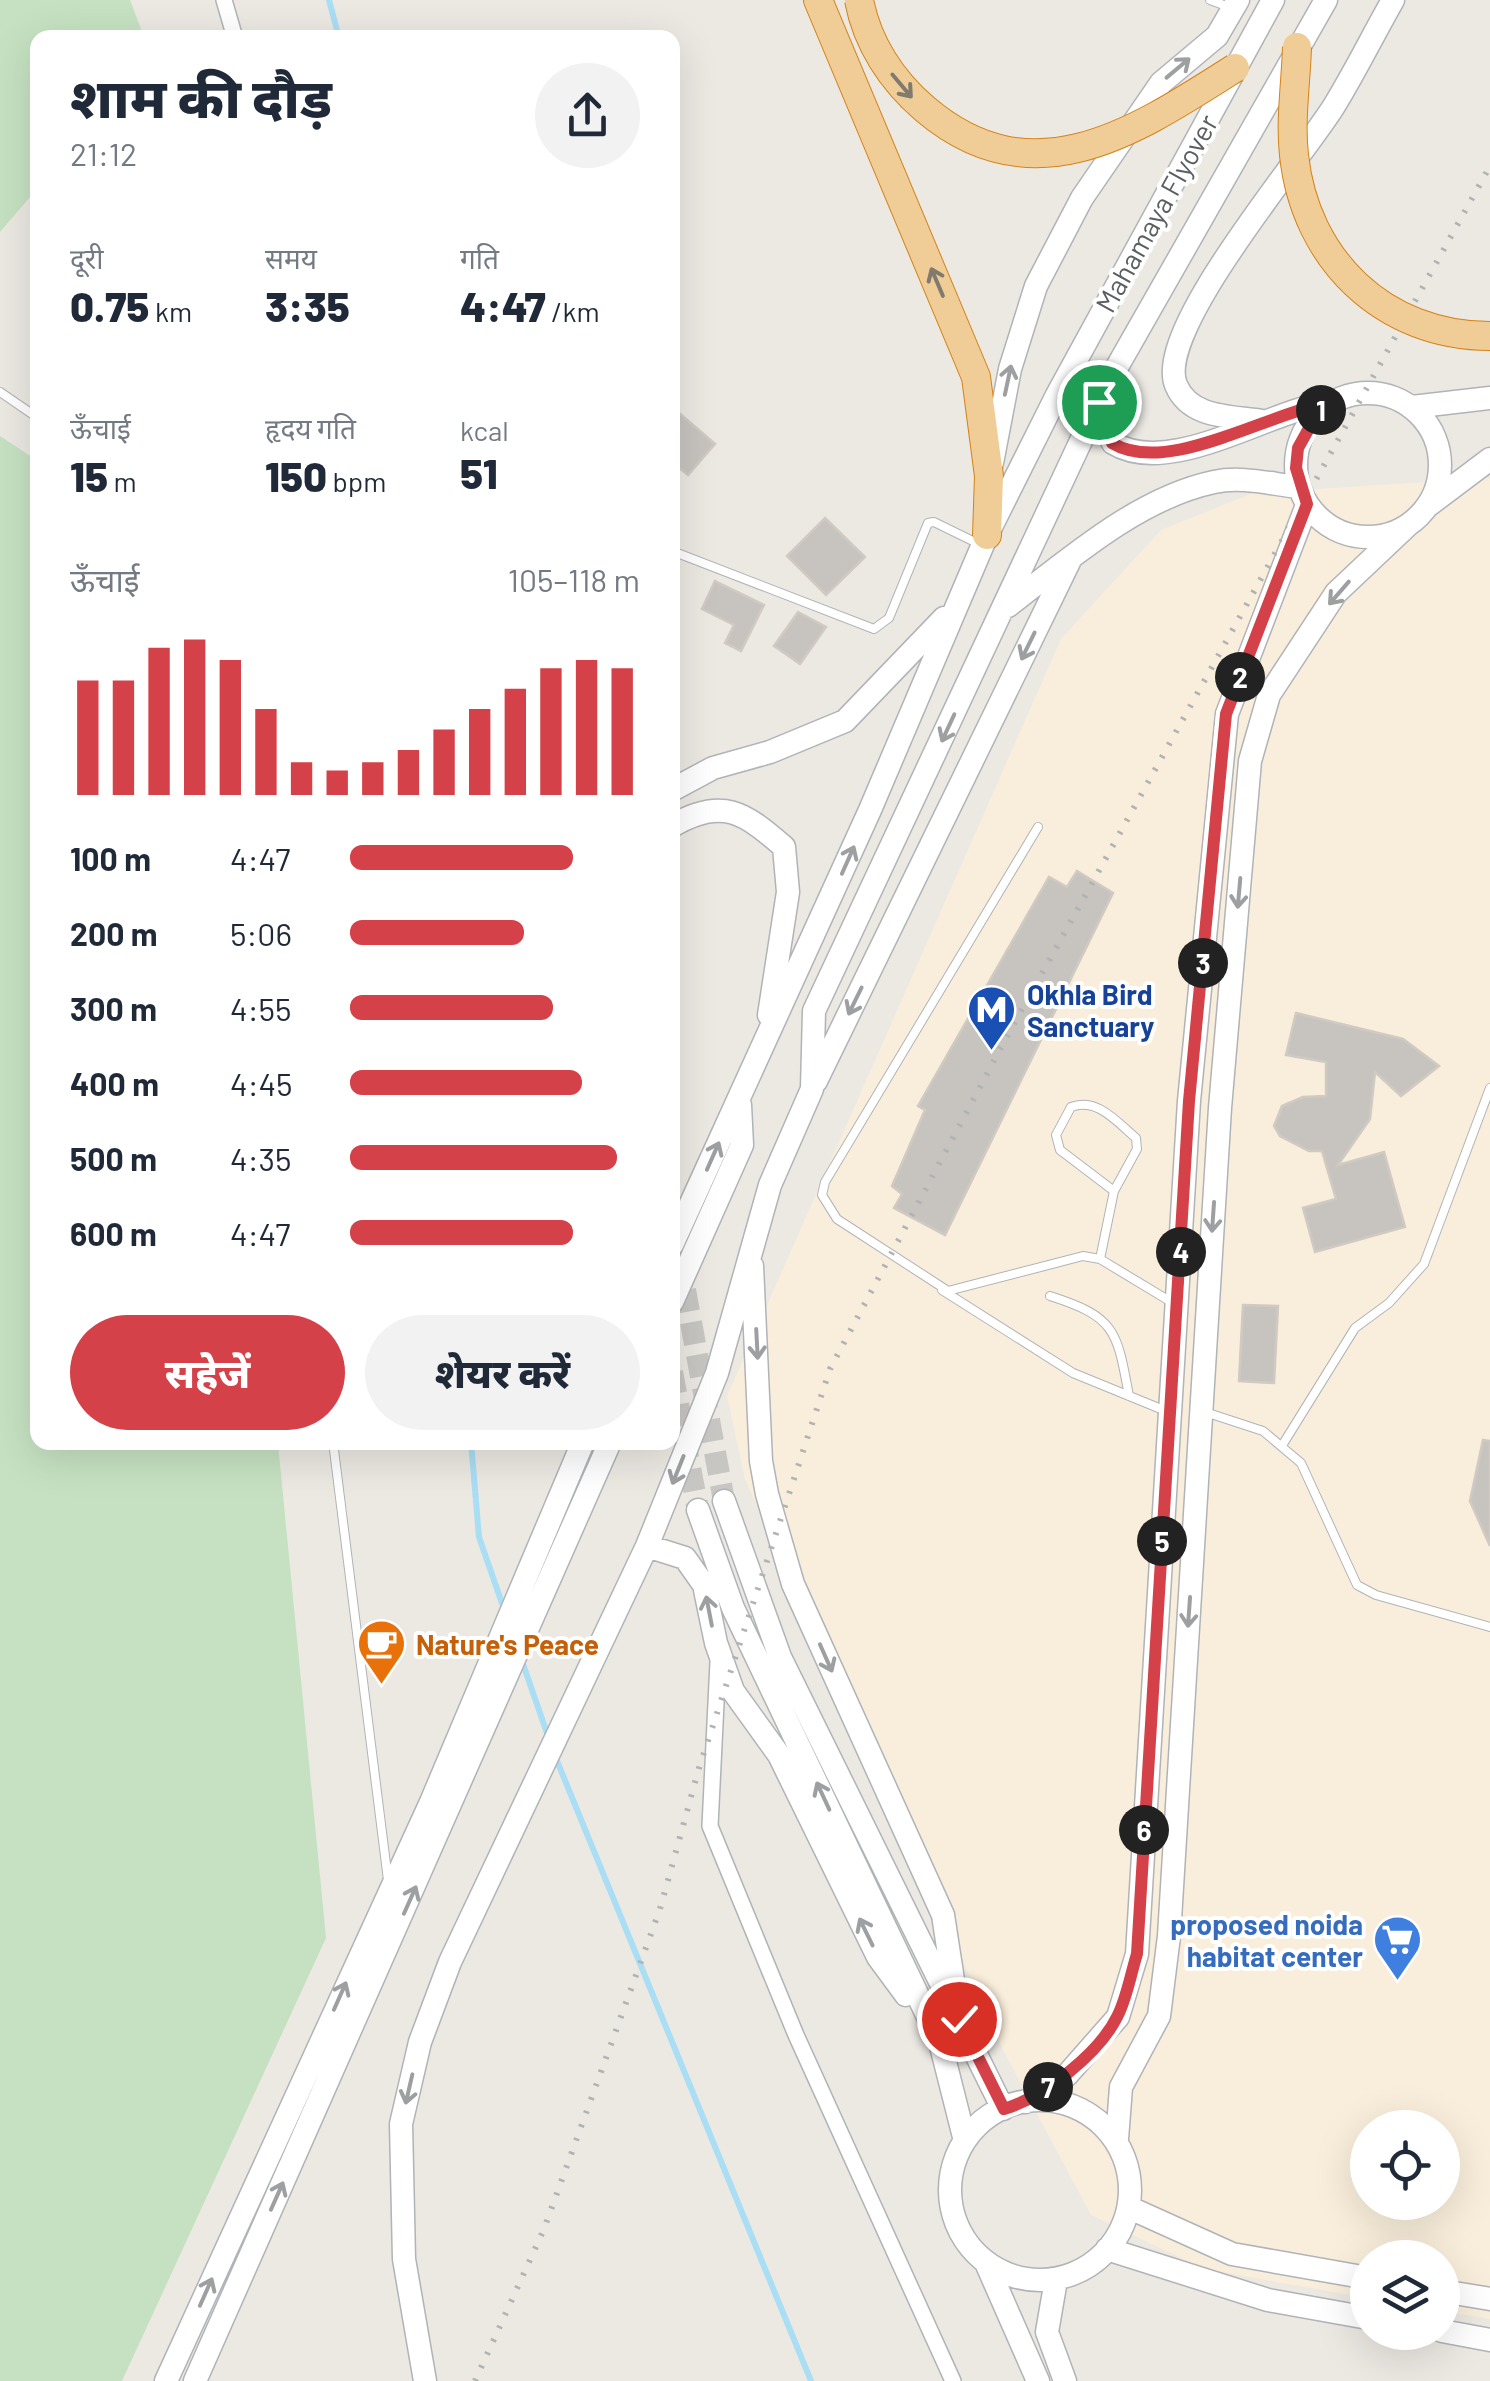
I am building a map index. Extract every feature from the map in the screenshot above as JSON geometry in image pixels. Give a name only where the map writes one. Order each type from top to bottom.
[{"type":"highway","points":[[818,0],[976,377],[989,476],[985,540]]},
{"type":"highway","points":[[859,0],[880,56],[912,98],[964,136],[1019,153],[1058,153],[1095,145],[1158,118],[1235,68]]},
{"type":"highway","points":[[1297,46],[1293,153],[1302,201],[1325,250],[1347,278],[1390,311],[1440,331],[1490,336]]},
{"type":"main road","name":"Mahamaya Flyover","points":[[680,1227],[870,810],[985,540],[1057,394],[1272,0]]},
{"type":"main road","name":"Mahamaya Flyover","points":[[812,1089],[814,1011],[1104,392],[1326,0]]},
{"type":"main road","points":[[1262,420],[1203,412],[1192,405],[1174,379],[1176,348],[1234,244],[1334,106],[1393,0]]},
{"type":"main road","points":[[989,476],[1010,369],[1036,286],[1082,198],[1161,82],[1217,36],[1236,4]]},
{"type":"main road","points":[[1104,392],[1100,417],[1112,443],[1142,454],[1210,442],[1262,420],[1374,393],[1412,408],[1431,428],[1440,453],[1439,481],[1428,506]]},
{"type":"main road","points":[[1412,408],[1490,398]]},
{"type":"main road","points":[[1014,2106],[1060,2100],[1092,2114],[1117,2140],[1130,2173],[1130,2208],[1116,2242],[1090,2266],[1056,2280],[1020,2279],[988,2265],[962,2239],[949,2206],[950,2170],[964,2137],[1014,2106],[1067,2074],[1118,2017],[1137,1954],[1189,1101],[1226,714],[1303,496],[1298,448],[1317,414],[1333,402]]},
{"type":"main road","points":[[1117,2140],[1120,2087],[1159,2016],[1169,1936],[1220,1108],[1250,761],[1269,695],[1336,593],[1428,506],[1490,459]]},
{"type":"main road","points":[[1005,608],[1070,558],[1148,508],[1215,481],[1242,480],[1303,496],[1327,525],[1354,536],[1382,536],[1408,525]]},
{"type":"main road","points":[[425,2381],[404,2258],[401,2124],[420,2042],[450,1962],[647,1546],[717,1373],[770,1185],[812,1089],[1070,558]]},
{"type":"main road","points":[[680,786],[712,768],[770,752],[845,721],[954,608]]},
{"type":"main road","points":[[680,821],[697,811],[746,814],[784,847],[788,892],[764,1044]]},
{"type":"main road","points":[[680,1284],[742,1145],[739,1098]]},
{"type":"main road","points":[[752,1247],[761,1462],[767,1494],[793,1584],[943,1915],[959,2019]]},
{"type":"main road","points":[[195,2381],[441,1806],[580,1450]]},
{"type":"main road","points":[[166,2381],[389,1889],[441,1806],[607,1450]]},
{"type":"main road","points":[[724,1501],[780,1656],[959,2019],[1014,2106]]},
{"type":"main road","points":[[698,1510],[733,1608],[940,2042],[964,2137]]},
{"type":"main road","points":[[647,1546],[685,1558],[704,1585],[718,1652],[733,1691],[779,1756],[878,1957],[940,2042]]},
{"type":"main road","points":[[1130,2208],[1232,2254],[1350,2275]]},
{"type":"main road","points":[[1107,2250],[1268,2300],[1350,2315]]},
{"type":"main road","points":[[988,2265],[1038,2381]]},
{"type":"main road","points":[[1056,2280],[1047,2332],[1064,2381]]},
{"type":"main road","points":[[1460,2293],[1490,2299]]},
{"type":"main road","points":[[1460,2334],[1490,2340]]},
{"type":"street","points":[[224,0],[233,30]]},
{"type":"street","points":[[718,1652],[710,1826],[796,2035],[953,2381]]},
{"type":"lane","points":[[1210,0],[1236,4]]},
{"type":"lane","points":[[0,392],[30,413]]},
{"type":"lane","points":[[680,554],[874,629],[890,618],[928,523],[985,540]]},
{"type":"lane","points":[[1038,827],[825,1182],[822,1196],[837,1219],[1073,1373],[1170,1413]]},
{"type":"lane","points":[[1283,1444],[1355,1328],[1389,1303],[1424,1264],[1490,1088]]},
{"type":"lane","points":[[1100,1259],[1114,1191],[1137,1149],[1136,1138],[1098,1107],[1084,1102],[1071,1107],[1056,1135],[1060,1150],[1114,1191]]},
{"type":"lane","points":[[939,1288],[959,1291],[1069,1258],[1100,1259],[1178,1306]]},
{"type":"lane","points":[[1050,1296],[1089,1309],[1112,1330],[1120,1347],[1129,1396]]},
{"type":"lane","points":[[1201,1410],[1263,1431],[1283,1444],[1312,1482],[1356,1585],[1490,1627]]},
{"type":"lane","points":[[333,1450],[389,1889]]},
{"type":"shaded area","points":[[1490,478],[1490,2319],[1460,2314],[1460,2240],[1350,2240],[1350,2295],[1204,2269],[1091,2215],[1003,2050],[745,1479],[727,1396],[1061,639],[1161,530],[1253,493]]},
{"type":"green space","points":[[0,0],[130,0],[141,30],[30,30],[30,197],[0,232]]},
{"type":"green space","points":[[0,436],[30,456],[30,1450],[279,1450],[326,1938],[122,2381],[0,2381]]},
{"type":"building","points":[[680,414],[715,444],[688,475],[680,468]]},
{"type":"building","points":[[825,518],[865,557],[826,595],[787,556]]},
{"type":"building","points":[[715,581],[764,605],[741,651],[725,643],[734,625],[702,609]]},
{"type":"building","points":[[798,612],[826,627],[800,664],[774,646]]},
{"type":"building","name":"Okhla Bird Sanctuary","points":[[1077,871],[1113,893],[945,1235],[894,1208],[902,1194],[892,1186],[925,1110],[918,1106],[1049,877],[1067,887]]},
{"type":"building","points":[[1296,1013],[1403,1039],[1439,1066],[1401,1096],[1375,1072],[1370,1119],[1338,1165],[1384,1152],[1405,1227],[1315,1252],[1303,1208],[1336,1199],[1322,1151],[1309,1151],[1280,1136],[1274,1126],[1282,1106],[1303,1097],[1326,1096],[1326,1062],[1286,1055]]},
{"type":"building","points":[[1243,1305],[1278,1306],[1274,1383],[1239,1381]]},
{"type":"building","points":[[1483,1440],[1490,1441],[1490,1546],[1470,1501]]},
{"type":"waterway","points":[[329,0],[337,30]]},
{"type":"waterway","points":[[472,1450],[479,1537],[505,1612]]},
{"type":"waterway","points":[[522,1661],[549,1739]]},
{"type":"waterway","points":[[555,1756],[811,2381]]},
{"type":"tunnel","points":[[680,1263],[724,1501]]},
{"type":"tunnel","points":[[680,1414],[698,1510]]},
{"type":"railway","points":[[475,2381],[544,2229],[660,1909],[699,1768],[830,1369],[1005,1040],[1490,166]]},
{"type":"place","name":"Okhla Bird Sanctuary","points":[[992,1052]]},
{"type":"place","name":"Nature's Peace","points":[[381,1686]]},
{"type":"place","name":"proposed noida habitat center","points":[[1398,1982]]},
{"type":"route","points":[[959,2019],[1004,2109],[1026,2102],[1067,2074],[1118,2017],[1137,1954],[1189,1101],[1226,714],[1307,504],[1299,488],[1298,448],[1317,414],[1333,402],[1287,410],[1210,442],[1168,453],[1142,454],[1125,451],[1112,443],[1100,417],[1099,402]]}]
